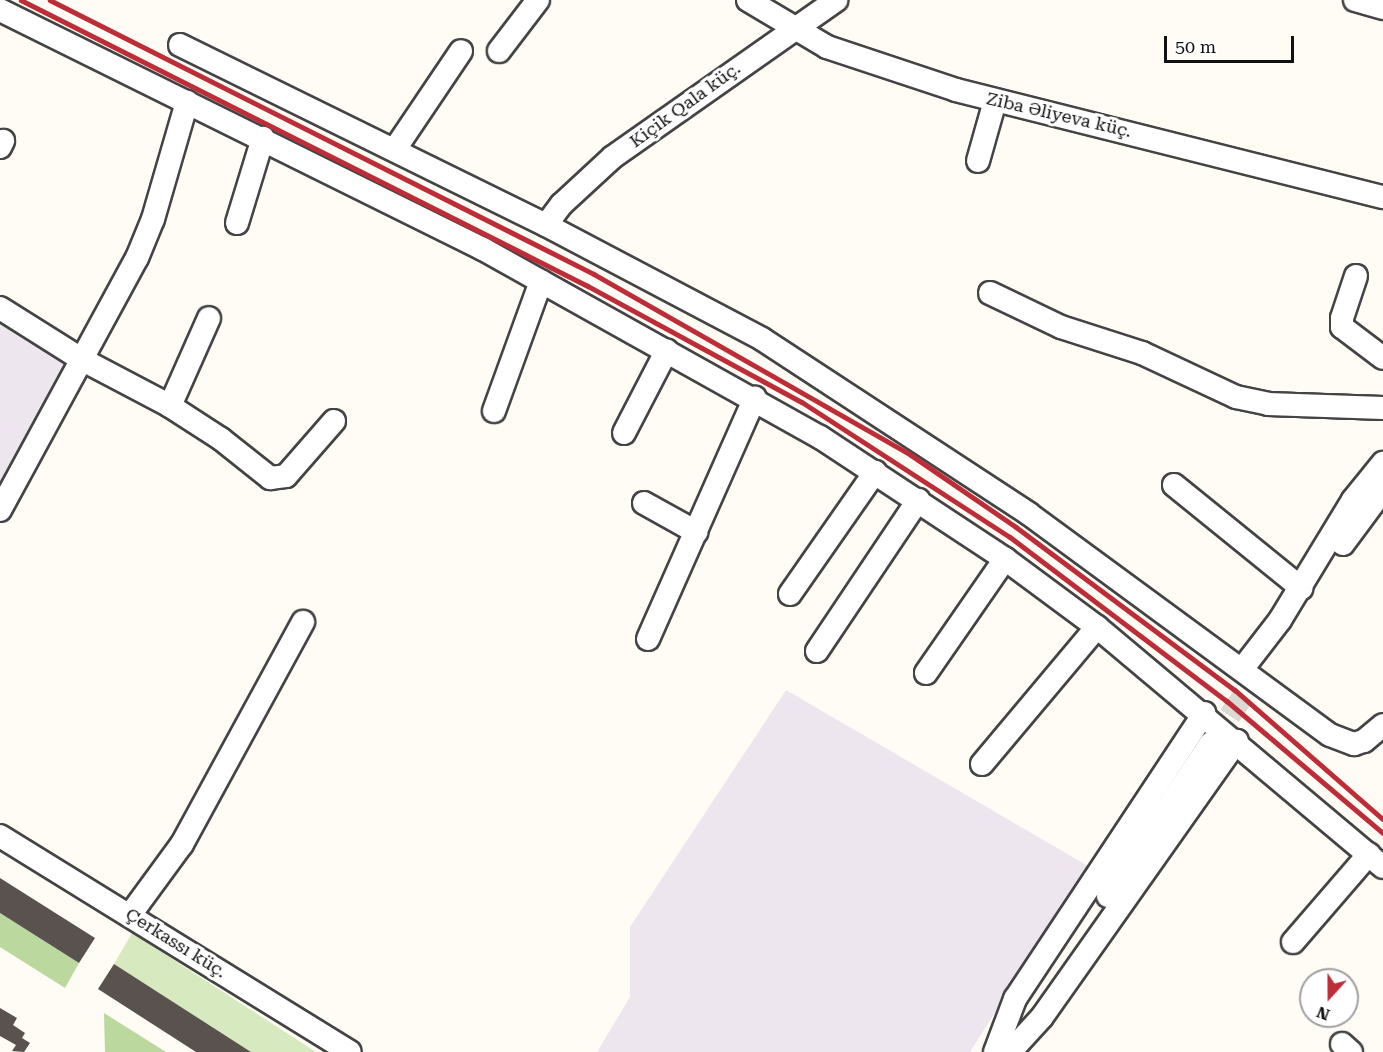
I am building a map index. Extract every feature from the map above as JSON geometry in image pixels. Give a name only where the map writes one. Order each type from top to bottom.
[{"type":"street","points":[[499,51],[538,0]]},
{"type":"street","name":"Ziba Əliyeva küç.","points":[[748,0],[827,47],[995,100],[1180,143],[1383,197]]},
{"type":"street","name":"Kiçik Qala küç.","points":[[546,225],[562,204],[613,157],[836,0]]},
{"type":"street","points":[[0,10],[263,138],[541,281],[755,398],[875,472],[1005,559],[1097,627],[1204,713],[1237,741],[1280,784],[1376,861],[1293,942]]},
{"type":"street","points":[[180,45],[546,225],[782,351],[1029,514],[1253,667],[1341,741],[1364,741],[1383,724]]},
{"type":"street","points":[[395,149],[460,51]]},
{"type":"street","points":[[978,161],[995,100]]},
{"type":"street","points":[[0,510],[137,258],[153,219],[187,102]]},
{"type":"street","points":[[237,223],[263,138]]},
{"type":"street","points":[[1356,276],[1342,327],[1383,358]]},
{"type":"street","points":[[494,411],[541,281]]},
{"type":"street","points":[[990,293],[1062,327],[1142,353],[1236,397],[1268,404],[1383,408]]},
{"type":"street","points":[[0,308],[81,359],[170,406],[222,439],[270,478],[278,480],[286,476],[334,421]]},
{"type":"street","points":[[170,406],[209,318]]},
{"type":"street","points":[[624,433],[667,350]]},
{"type":"street","points":[[648,639],[755,398]]},
{"type":"street","points":[[1253,667],[1353,500],[1383,463]]},
{"type":"street","points":[[789,594],[875,472]]},
{"type":"street","points":[[1174,484],[1301,588]]},
{"type":"street","points":[[1253,667],[1383,490]]},
{"type":"street","points":[[817,651],[918,500]]},
{"type":"street","points":[[644,503],[696,532]]},
{"type":"street","points":[[926,674],[1005,559]]},
{"type":"street","points":[[130,915],[182,844],[303,622]]},
{"type":"street","points":[[982,764],[1097,627]]},
{"type":"street","points":[[995,1052],[1015,999],[1204,713]]},
{"type":"street","points":[[1010,1052],[1042,1017],[1237,741]]},
{"type":"street","points":[[1003,1052],[1211,743]]},
{"type":"street","name":"Çerkassı küç.","points":[[0,836],[350,1052]]},
{"type":"shaded area","points":[[0,321],[69,363],[0,486]]},
{"type":"shaded area","points":[[786,690],[1088,866],[970,1052],[597,1052],[630,997],[630,927]]},
{"type":"green space","points":[[0,913],[79,963],[65,988],[0,947]]},
{"type":"green space","points":[[132,933],[316,1052],[251,1052],[114,964]]},
{"type":"green space","points":[[104,1013],[166,1052],[105,1052]]},
{"type":"building","points":[[0,878],[95,938],[79,963],[0,913]]},
{"type":"building","points":[[114,964],[251,1052],[196,1052],[98,989]]},
{"type":"building","points":[[0,1008],[17,1018],[13,1025],[25,1033],[22,1038],[30,1043],[24,1052],[12,1051],[16,1045],[0,1036]]},
{"type":"tunnel","points":[[1211,743],[1264,666]]},
{"type":"railway","points":[[21,0],[588,286],[802,402],[1010,537],[1227,701],[1383,833]]},
{"type":"railway","points":[[50,0],[594,274],[911,455],[1016,527],[1235,690],[1383,819]]}]
